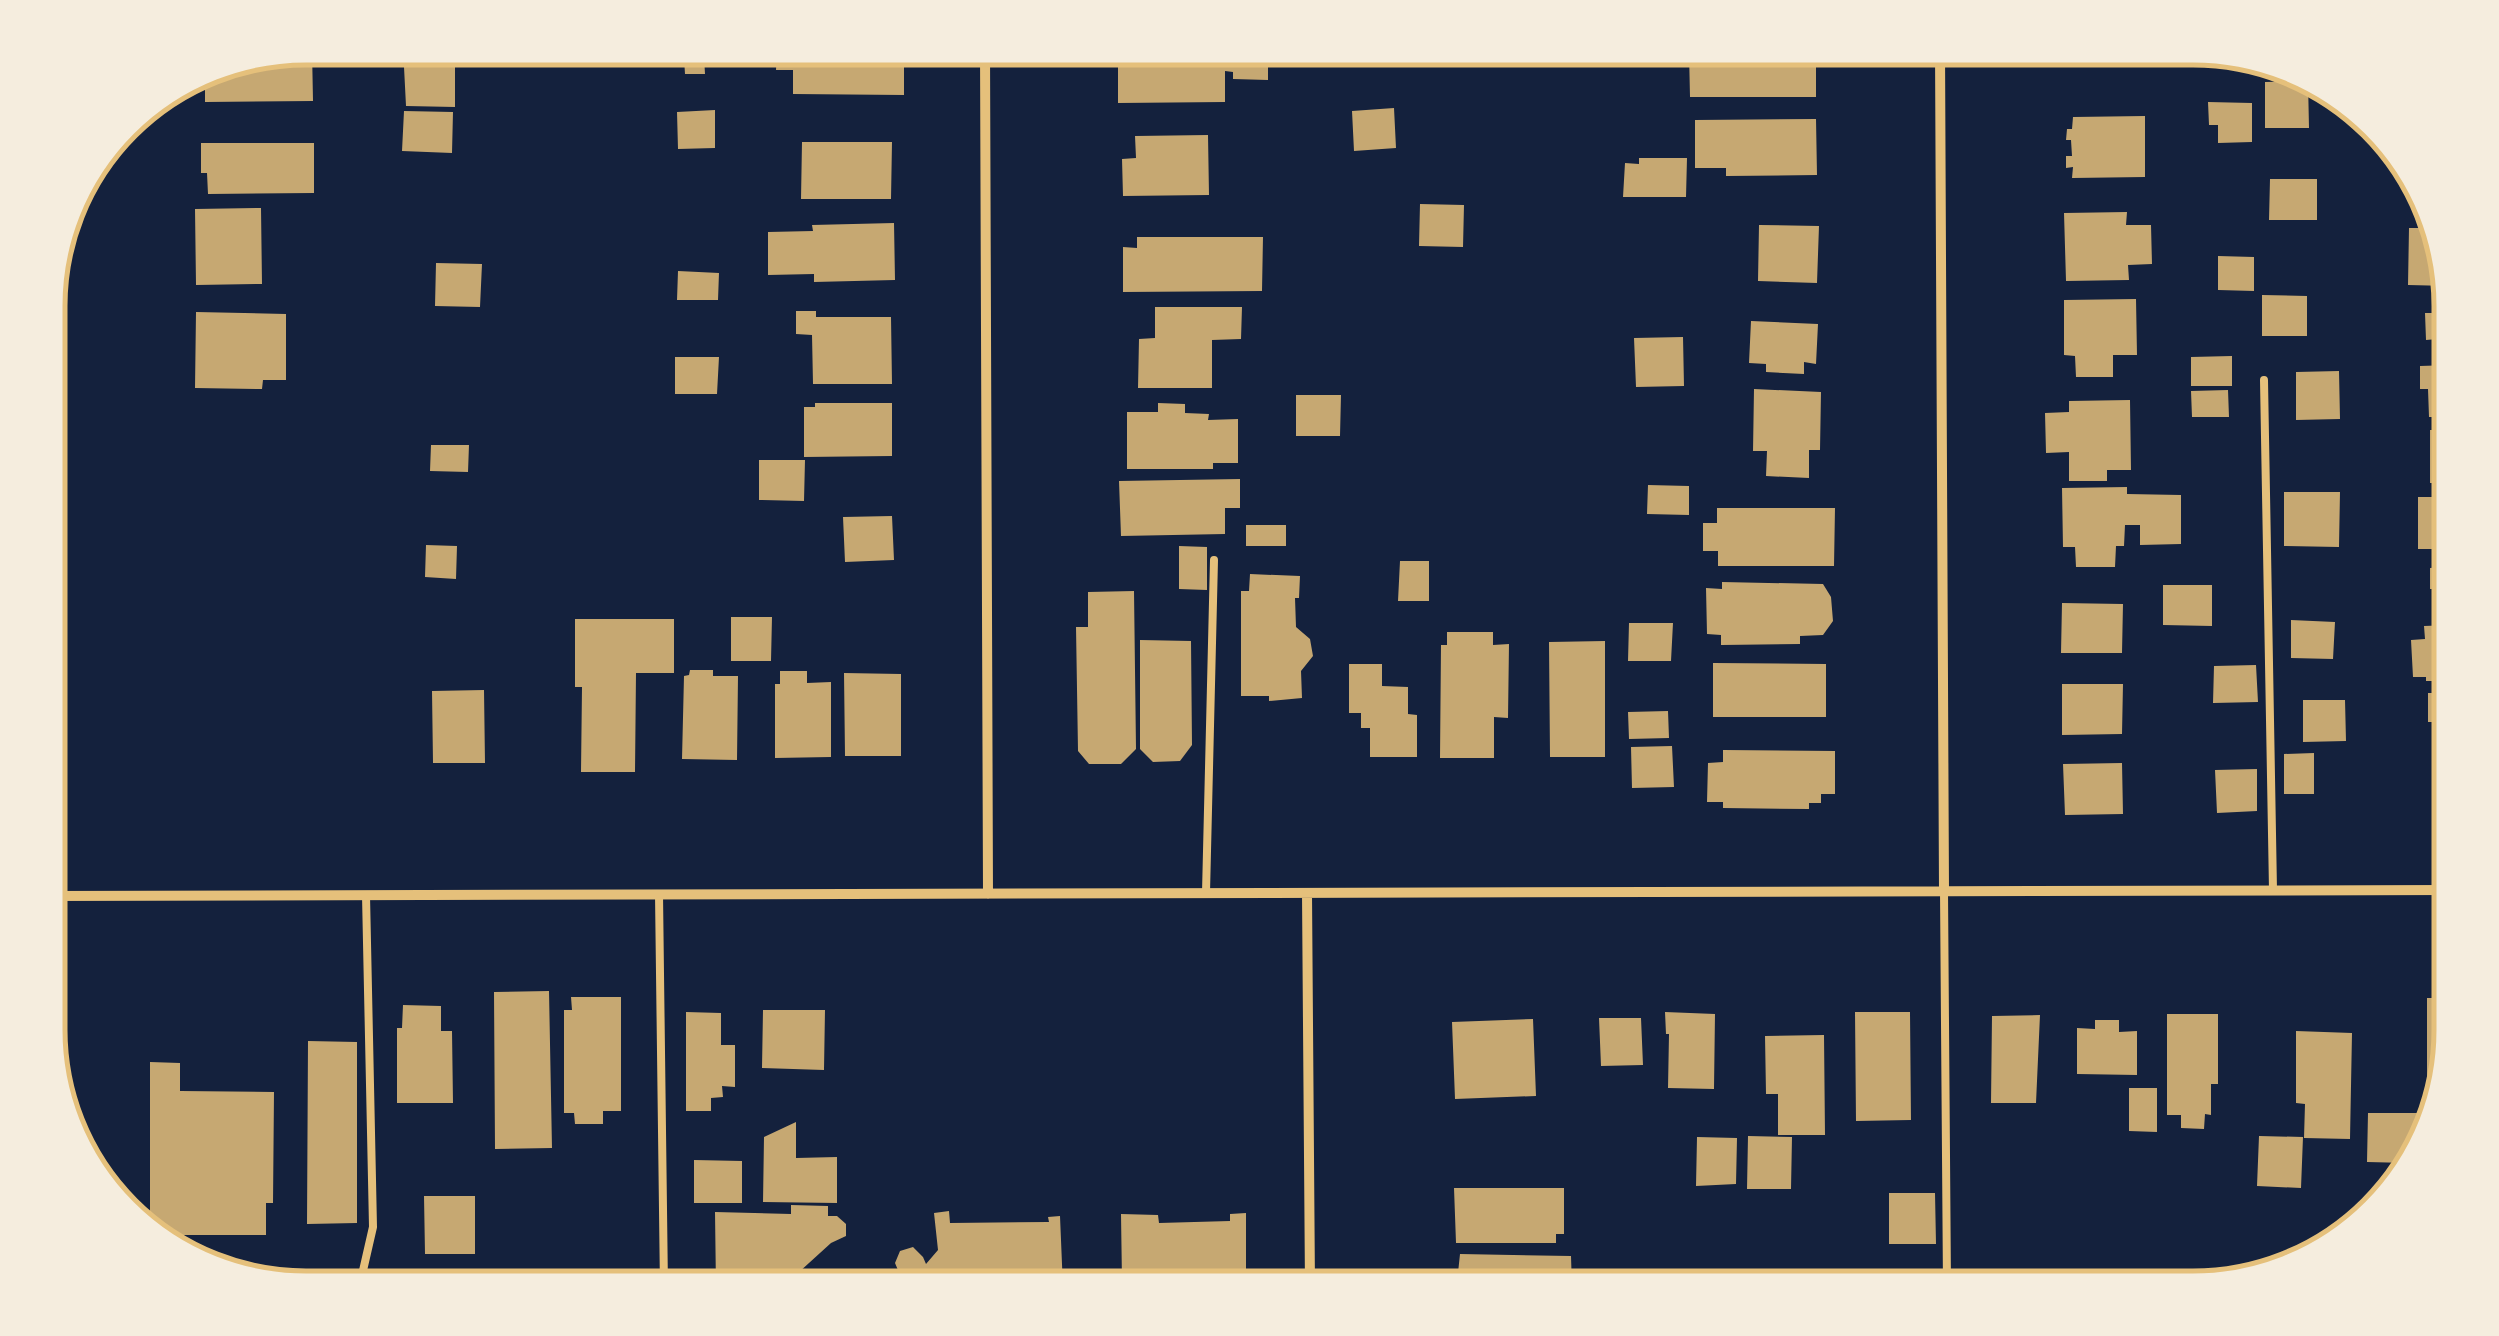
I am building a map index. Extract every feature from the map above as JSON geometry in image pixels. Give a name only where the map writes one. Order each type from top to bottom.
[{"type":"street","points":[[985,65],[988,894]]},
{"type":"street","points":[[1940,65],[1944,891]]},
{"type":"street","points":[[65,896],[2434,890]]},
{"type":"street","points":[[1307,893],[1310,1270]]},
{"type":"lane","points":[[2264,380],[2273,890]]},
{"type":"lane","points":[[1206,893],[1214,560]]},
{"type":"lane","points":[[1944,891],[1947,1270]]},
{"type":"lane","points":[[659,894],[664,1271]]},
{"type":"lane","points":[[363,1271],[373,1226],[366,895]]},
{"type":"building","points":[[312,65],[313,101],[205,102],[205,88],[229,78],[275,67]]},
{"type":"building","points":[[684,65],[704,65],[705,74],[685,74]]},
{"type":"building","points":[[776,65],[904,65],[904,95],[793,94],[793,70],[776,70]]},
{"type":"building","points":[[1118,65],[1268,65],[1268,80],[1233,79],[1233,72],[1225,71],[1225,102],[1118,103]]},
{"type":"building","points":[[1689,65],[1816,65],[1816,97],[1690,97]]},
{"type":"building","points":[[455,66],[455,107],[406,106],[404,67]]},
{"type":"building","points":[[2265,82],[2279,82],[2308,95],[2309,128],[2265,128]]},
{"type":"building","points":[[2208,102],[2252,103],[2252,142],[2218,143],[2218,125],[2209,125]]},
{"type":"building","points":[[1394,108],[1396,148],[1354,151],[1352,111]]},
{"type":"building","points":[[715,110],[715,148],[678,149],[677,112]]},
{"type":"building","points":[[404,111],[453,112],[452,153],[402,151]]},
{"type":"building","points":[[2145,116],[2145,177],[2072,178],[2073,167],[2066,168],[2066,156],[2072,156],[2071,140],[2066,140],[2073,117]]},
{"type":"building","points":[[1816,119],[1817,175],[1726,176],[1726,168],[1695,168],[1695,120]]},
{"type":"building","points":[[1208,135],[1209,195],[1123,196],[1122,159],[1136,158],[1135,136]]},
{"type":"building","points":[[802,142],[892,142],[891,199],[801,199]]},
{"type":"building","points":[[201,143],[314,143],[314,193],[208,194],[207,173],[201,173]]},
{"type":"building","points":[[1639,158],[1687,158],[1686,197],[1623,197],[1625,163],[1639,164]]},
{"type":"building","points":[[2270,179],[2317,179],[2317,220],[2269,220]]},
{"type":"building","points":[[1420,204],[1464,205],[1463,247],[1419,246]]},
{"type":"building","points":[[261,208],[262,284],[196,285],[195,209]]},
{"type":"building","points":[[2127,212],[2126,225],[2151,225],[2152,264],[2128,265],[2129,280],[2066,281],[2064,213]]},
{"type":"building","points":[[894,223],[895,280],[814,282],[814,274],[768,275],[768,232],[813,231],[812,225]]},
{"type":"building","points":[[1759,225],[1819,226],[1817,283],[1758,281]]},
{"type":"building","points":[[2409,228],[2421,228],[2433,286],[2408,285]]},
{"type":"building","points":[[1137,237],[1263,237],[1262,291],[1123,292],[1123,247],[1137,248]]},
{"type":"building","points":[[2218,256],[2254,257],[2254,291],[2218,290]]},
{"type":"building","points":[[436,263],[482,264],[480,307],[435,306]]},
{"type":"building","points":[[678,271],[719,273],[718,300],[677,300]]},
{"type":"building","points":[[2262,295],[2307,296],[2307,336],[2262,336]]},
{"type":"building","points":[[2136,299],[2137,355],[2113,355],[2113,377],[2076,377],[2075,356],[2064,355],[2064,300]]},
{"type":"building","points":[[1155,307],[1242,307],[1241,339],[1212,340],[1212,388],[1138,388],[1139,339],[1155,338]]},
{"type":"building","points":[[796,311],[816,311],[816,317],[891,317],[892,384],[813,384],[812,335],[796,334]]},
{"type":"building","points":[[196,312],[286,314],[286,380],[263,380],[262,389],[195,388]]},
{"type":"building","points":[[2425,313],[2434,313],[2434,339],[2426,340]]},
{"type":"building","points":[[1751,321],[1818,324],[1816,364],[1804,362],[1804,374],[1766,372],[1766,364],[1749,363]]},
{"type":"building","points":[[1683,337],[1684,386],[1636,387],[1634,338]]},
{"type":"building","points":[[2232,356],[2232,386],[2191,386],[2191,357]]},
{"type":"building","points":[[675,357],[719,357],[717,394],[675,394]]},
{"type":"building","points":[[2420,366],[2434,366],[2434,417],[2429,417],[2428,389],[2420,389]]},
{"type":"building","points":[[2339,371],[2340,419],[2296,420],[2296,372]]},
{"type":"building","points":[[1754,389],[1821,392],[1820,450],[1809,450],[1809,478],[1766,476],[1767,451],[1753,451]]},
{"type":"building","points":[[2228,390],[2229,417],[2192,417],[2191,391]]},
{"type":"building","points":[[1296,395],[1341,395],[1340,436],[1296,436]]},
{"type":"building","points":[[2130,400],[2131,470],[2107,470],[2107,481],[2069,481],[2069,452],[2046,453],[2045,413],[2069,412],[2069,401]]},
{"type":"building","points":[[815,403],[892,403],[892,456],[804,457],[804,407],[815,407]]},
{"type":"building","points":[[1158,403],[1185,404],[1185,413],[1209,414],[1208,420],[1238,419],[1238,463],[1213,463],[1213,469],[1127,469],[1127,412],[1158,412]]},
{"type":"building","points":[[2430,430],[2434,430],[2434,483],[2430,483]]},
{"type":"building","points":[[431,445],[469,445],[468,472],[430,471]]},
{"type":"building","points":[[759,460],[805,460],[804,501],[759,500]]},
{"type":"building","points":[[1240,479],[1240,508],[1225,508],[1225,534],[1121,536],[1119,481]]},
{"type":"building","points":[[1648,485],[1689,486],[1689,515],[1647,514]]},
{"type":"building","points":[[2127,487],[2127,494],[2181,495],[2181,544],[2140,545],[2140,525],[2125,525],[2124,546],[2116,546],[2115,567],[2076,567],[2075,547],[2063,547],[2062,488]]},
{"type":"building","points":[[2284,492],[2340,492],[2339,547],[2284,546]]},
{"type":"building","points":[[2418,497],[2434,497],[2434,549],[2418,549]]},
{"type":"building","points":[[1717,508],[1835,508],[1834,566],[1718,566],[1718,551],[1703,551],[1703,523],[1717,523]]},
{"type":"building","points":[[892,516],[894,560],[845,562],[843,517]]},
{"type":"building","points":[[1246,525],[1286,525],[1286,546],[1246,546]]},
{"type":"building","points":[[426,545],[457,546],[456,579],[425,577]]},
{"type":"building","points":[[1179,546],[1207,547],[1207,590],[1179,589]]},
{"type":"building","points":[[1400,561],[1429,561],[1429,601],[1398,601]]},
{"type":"building","points":[[2430,568],[2434,568],[2434,589],[2430,589]]},
{"type":"building","points":[[1250,574],[1300,576],[1299,598],[1295,598],[1296,627],[1310,639],[1313,656],[1301,671],[1302,698],[1269,701],[1269,696],[1241,696],[1241,591],[1249,591]]},
{"type":"building","points":[[1722,582],[1823,584],[1831,597],[1833,621],[1823,635],[1800,636],[1800,644],[1721,645],[1721,635],[1707,634],[1706,588],[1722,589]]},
{"type":"building","points":[[2163,585],[2212,585],[2212,626],[2163,625]]},
{"type":"building","points":[[1134,591],[1136,749],[1121,764],[1089,764],[1078,751],[1076,627],[1088,627],[1088,592]]},
{"type":"building","points":[[2062,603],[2123,604],[2122,653],[2061,653]]},
{"type":"building","points":[[731,617],[772,617],[771,661],[731,661]]},
{"type":"building","points":[[575,619],[674,619],[674,673],[636,673],[635,772],[581,772],[582,687],[575,687]]},
{"type":"building","points":[[2291,620],[2335,622],[2333,659],[2291,658]]},
{"type":"building","points":[[1629,623],[1673,623],[1671,661],[1628,661]]},
{"type":"building","points":[[2424,626],[2434,626],[2434,681],[2413,677],[2411,640],[2425,639]]},
{"type":"building","points":[[1447,632],[1493,632],[1493,645],[1509,644],[1508,718],[1494,717],[1494,758],[1440,758],[1441,645],[1447,645]]},
{"type":"building","points":[[1140,640],[1191,641],[1192,745],[1180,761],[1153,762],[1140,749]]},
{"type":"building","points":[[1605,641],[1605,757],[1550,757],[1549,642]]},
{"type":"building","points":[[1713,663],[1826,664],[1826,717],[1713,717]]},
{"type":"building","points":[[1349,664],[1382,664],[1382,686],[1408,687],[1408,714],[1417,715],[1417,757],[1370,757],[1370,728],[1361,728],[1361,713],[1349,713]]},
{"type":"building","points":[[2256,665],[2258,702],[2213,703],[2214,666]]},
{"type":"building","points":[[690,670],[713,670],[713,676],[738,676],[737,760],[682,759],[684,676]]},
{"type":"building","points":[[780,671],[807,671],[807,683],[831,682],[831,757],[775,758],[775,684],[780,684]]},
{"type":"building","points":[[844,673],[901,674],[901,756],[845,756]]},
{"type":"building","points":[[2062,684],[2123,684],[2122,734],[2062,735]]},
{"type":"building","points":[[484,690],[485,763],[433,763],[432,691]]},
{"type":"building","points":[[2428,693],[2434,693],[2434,722],[2428,722]]},
{"type":"building","points":[[2303,700],[2345,700],[2346,741],[2303,742]]},
{"type":"building","points":[[1668,711],[1669,738],[1629,739],[1628,712]]},
{"type":"building","points":[[1672,746],[1674,787],[1632,788],[1631,747]]},
{"type":"building","points":[[1723,750],[1835,751],[1835,794],[1821,794],[1821,803],[1809,803],[1809,809],[1723,808],[1723,802],[1707,802],[1708,763],[1723,762]]},
{"type":"building","points":[[2314,753],[2314,794],[2284,794],[2284,754]]},
{"type":"building","points":[[2122,763],[2123,814],[2065,815],[2063,764]]},
{"type":"building","points":[[2257,769],[2257,811],[2217,813],[2215,770]]},
{"type":"building","points":[[549,991],[552,1148],[495,1149],[494,992]]},
{"type":"building","points":[[571,997],[621,997],[621,1111],[603,1111],[603,1124],[575,1124],[574,1113],[564,1113],[564,1010],[572,1010]]},
{"type":"building","points":[[2427,998],[2434,998],[2432,1061],[2427,1087]]},
{"type":"building","points":[[403,1005],[441,1006],[441,1031],[452,1031],[453,1103],[397,1103],[397,1028],[402,1028]]},
{"type":"building","points":[[763,1010],[825,1010],[824,1070],[762,1068]]},
{"type":"building","points":[[686,1012],[721,1013],[721,1045],[735,1045],[735,1087],[722,1086],[723,1097],[711,1098],[711,1111],[686,1111]]},
{"type":"building","points":[[1665,1012],[1715,1014],[1714,1089],[1668,1088],[1669,1034]]},
{"type":"building","points":[[1855,1012],[1910,1012],[1911,1120],[1856,1121]]},
{"type":"building","points":[[2167,1014],[2218,1014],[2218,1084],[2211,1084],[2211,1115],[2205,1114],[2204,1129],[2181,1128],[2181,1115],[2167,1115]]},
{"type":"building","points":[[2040,1015],[2036,1103],[1991,1103],[1992,1016]]},
{"type":"building","points":[[1599,1018],[1641,1018],[1643,1065],[1601,1066]]},
{"type":"building","points":[[1533,1019],[1536,1096],[1455,1099],[1452,1022]]},
{"type":"building","points":[[2095,1020],[2119,1020],[2119,1032],[2137,1031],[2137,1075],[2077,1074],[2077,1028],[2095,1029]]},
{"type":"building","points":[[2296,1031],[2352,1033],[2350,1139],[2304,1138],[2305,1104],[2296,1103]]},
{"type":"building","points":[[1824,1035],[1825,1135],[1778,1135],[1778,1094],[1766,1094],[1765,1036]]},
{"type":"building","points":[[308,1041],[357,1042],[357,1223],[307,1224]]},
{"type":"building","points":[[150,1062],[180,1063],[180,1091],[274,1092],[273,1203],[266,1203],[266,1235],[180,1235],[150,1213]]},
{"type":"building","points":[[2129,1088],[2157,1088],[2157,1132],[2129,1131]]},
{"type":"building","points":[[2368,1113],[2418,1113],[2394,1163],[2367,1162]]},
{"type":"building","points":[[796,1122],[796,1158],[837,1157],[837,1203],[763,1202],[764,1137]]},
{"type":"building","points":[[1748,1136],[1792,1137],[1791,1189],[1747,1189]]},
{"type":"building","points":[[2259,1136],[2303,1137],[2301,1188],[2257,1186]]},
{"type":"building","points":[[1697,1137],[1737,1138],[1736,1184],[1696,1186]]},
{"type":"building","points":[[694,1160],[742,1161],[742,1203],[694,1203]]},
{"type":"building","points":[[1454,1188],[1564,1188],[1564,1234],[1556,1234],[1556,1243],[1456,1243]]},
{"type":"building","points":[[1889,1193],[1935,1193],[1936,1244],[1889,1244]]},
{"type":"building","points":[[424,1196],[475,1196],[475,1254],[425,1254]]},
{"type":"building","points":[[791,1205],[828,1206],[828,1216],[837,1216],[846,1224],[846,1236],[831,1243],[800,1271],[716,1271],[715,1212],[791,1214]]},
{"type":"building","points":[[949,1211],[950,1223],[1049,1222],[1048,1217],[1060,1216],[1062,1271],[898,1271],[895,1263],[900,1251],[913,1247],[926,1264],[938,1250],[934,1213]]},
{"type":"building","points":[[1246,1213],[1246,1271],[1122,1271],[1121,1214],[1158,1215],[1159,1223],[1230,1221],[1230,1214]]},
{"type":"building","points":[[1460,1254],[1571,1256],[1571,1270],[1458,1270]]}]
